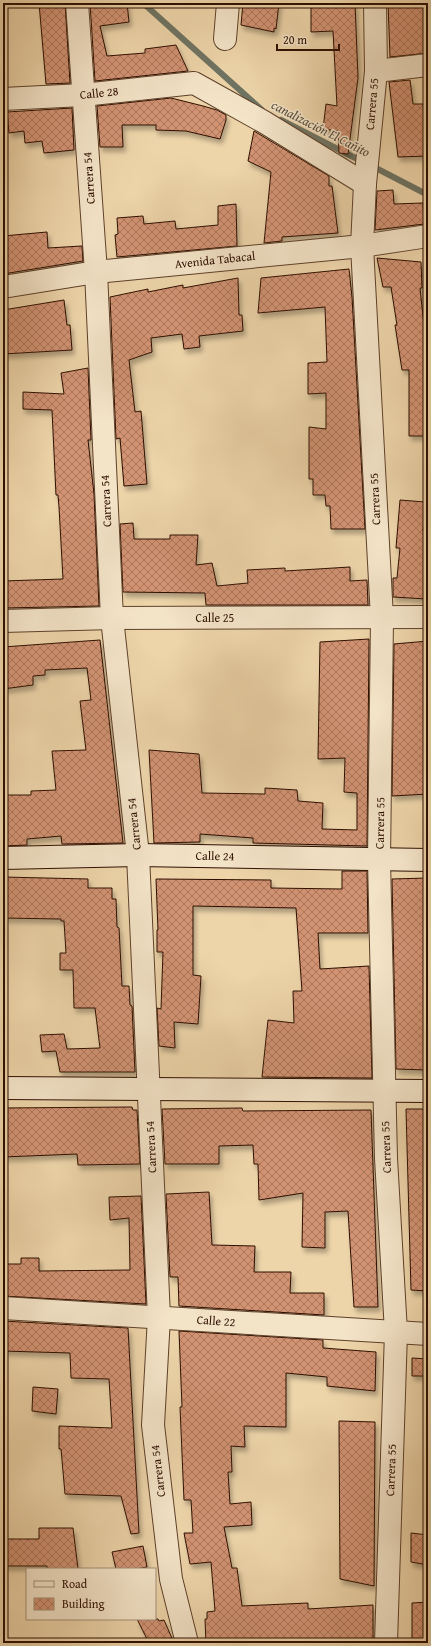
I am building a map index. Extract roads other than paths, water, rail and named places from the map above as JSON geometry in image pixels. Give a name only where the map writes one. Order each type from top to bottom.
[{"type":"street","name":"Carrera 54","points":[[76,3],[96,272],[112,618],[138,855],[159,1318],[153,1425],[171,1579],[187,1643]]},
{"type":"street","points":[[225,39],[228,3]]},
{"type":"street","name":"Carrera 55","points":[[375,3],[376,71],[365,184],[362,246],[382,618],[379,860],[386,1158],[396,1332],[386,1643]]},
{"type":"street","points":[[376,71],[428,66]]},
{"type":"street","name":"Calle 28","points":[[3,99],[82,95],[194,83],[264,122],[365,184]]},
{"type":"street","name":"Avenida Tabacal","points":[[3,287],[96,272],[362,246],[428,236]]},
{"type":"street","name":"Calle 25","points":[[3,621],[112,618],[428,617]]},
{"type":"street","name":"Calle 24","points":[[3,858],[138,855],[428,860]]},
{"type":"street","points":[[3,1088],[428,1091]]},
{"type":"street","name":"Calle 22","points":[[3,1308],[428,1334]]},
{"type":"waterway","name":"canalización El Cañito","points":[[143,3],[262,110]]},
{"type":"waterway","name":"canalización El Cañito","points":[[281,120],[363,162]]},
{"type":"waterway","name":"canalización El Cañito","points":[[372,166],[428,195]]}]
